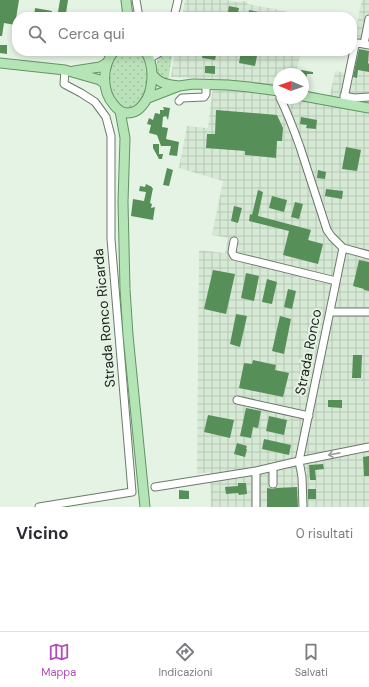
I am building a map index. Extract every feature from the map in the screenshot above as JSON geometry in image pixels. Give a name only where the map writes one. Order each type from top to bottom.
[{"type":"main road","points":[[126,0],[128,12]]},
{"type":"main road","points":[[111,56],[107,63],[105,84],[110,101],[115,107],[125,113],[139,110],[148,98],[152,83],[152,74],[147,56]]},
{"type":"main road","points":[[0,63],[68,71],[100,80],[105,84]]},
{"type":"main road","points":[[68,71],[100,67],[107,63]]},
{"type":"main road","points":[[152,74],[160,82],[179,86]]},
{"type":"main road","points":[[148,98],[179,86],[193,84],[242,86],[273,93]]},
{"type":"main road","points":[[309,96],[343,99],[369,108]]},
{"type":"main road","points":[[120,111],[125,138],[123,202],[125,289],[145,507]]},
{"type":"main road","points":[[125,138],[134,112]]},
{"type":"street","points":[[136,0],[138,12]]},
{"type":"street","points":[[175,12],[178,0]]},
{"type":"street","points":[[366,45],[369,19]]},
{"type":"street","points":[[353,56],[343,99],[369,97]]},
{"type":"street","name":"Strada Ronco Ricarda","points":[[39,507],[132,492],[111,239],[111,136],[106,116],[95,102],[64,84],[68,71]]},
{"type":"street","points":[[178,101],[182,98],[204,97],[206,94],[206,84]]},
{"type":"street","points":[[283,104],[308,170],[327,230],[343,248],[369,254]]},
{"type":"street","points":[[234,241],[232,252],[234,256],[336,281]]},
{"type":"street","name":"Strada Ronco","points":[[299,461],[343,248]]},
{"type":"street","points":[[330,312],[369,312]]},
{"type":"street","points":[[237,400],[309,416]]},
{"type":"street","points":[[155,487],[256,471],[369,447]]},
{"type":"street","points":[[299,461],[302,477],[303,507]]},
{"type":"street","points":[[273,467],[273,484]]},
{"type":"street","points":[[256,471],[256,507]]},
{"type":"shaded area","points":[[185,0],[227,0],[237,2],[247,1],[247,4],[287,12],[183,12]]},
{"type":"shaded area","points":[[362,0],[369,0],[369,507],[211,507],[210,472],[197,474],[199,250],[225,253],[228,238],[212,235],[223,181],[179,168],[187,126],[208,128],[214,79],[171,77],[174,56],[300,56],[297,68],[273,68],[273,104],[309,104],[309,91],[330,95],[335,71],[346,73],[350,56],[357,56],[357,23]]},
{"type":"green space","points":[[115,56],[143,57],[147,74],[145,92],[138,105],[131,109],[127,109],[118,104],[110,91],[109,76]]},
{"type":"green space","points":[[161,56],[172,56],[168,81],[157,75],[156,68]]},
{"type":"building","points":[[0,0],[19,0],[17,12],[12,12],[12,24],[4,23],[2,36],[0,36]]},
{"type":"building","points":[[60,0],[68,0],[66,12],[58,12]]},
{"type":"building","points":[[229,6],[239,8],[238,12],[228,12]]},
{"type":"building","points":[[35,8],[52,11],[52,12],[35,12]]},
{"type":"building","points":[[0,45],[7,45],[7,54],[0,53]]},
{"type":"building","points":[[359,49],[369,51],[369,72],[358,70],[357,78],[353,77]]},
{"type":"building","points":[[202,56],[216,56],[215,60],[202,58]]},
{"type":"building","points":[[240,56],[257,56],[255,66],[239,63]]},
{"type":"building","points":[[205,66],[215,66],[215,74],[205,73]]},
{"type":"building","points":[[163,107],[170,108],[168,120],[166,116],[163,117],[162,127],[168,128],[166,139],[179,142],[177,156],[169,155],[171,146],[161,146],[157,135],[149,133],[151,125],[147,124],[149,118],[153,120],[155,113],[160,114],[160,110],[164,110]]},
{"type":"building","points":[[216,110],[277,115],[283,128],[282,141],[277,141],[276,158],[245,155],[245,151],[206,148],[207,134],[215,134]]},
{"type":"building","points":[[301,117],[317,120],[316,129],[306,128],[307,125],[300,124]]},
{"type":"building","points":[[153,144],[159,144],[159,154],[163,154],[162,159],[159,159],[153,148]]},
{"type":"building","points":[[346,147],[361,150],[357,171],[342,169]]},
{"type":"building","points":[[167,168],[173,170],[169,186],[163,185]]},
{"type":"building","points":[[318,170],[326,172],[325,179],[317,178]]},
{"type":"building","points":[[146,184],[153,188],[150,203],[152,204],[151,208],[155,207],[153,220],[131,216],[133,199],[144,201],[146,192],[139,191],[140,186],[145,187]]},
{"type":"building","points":[[326,189],[343,191],[342,199],[325,196]]},
{"type":"building","points":[[258,190],[263,192],[258,216],[311,230],[308,240],[323,244],[318,264],[283,255],[289,231],[249,221],[250,214],[252,215]]},
{"type":"building","points":[[272,196],[287,200],[284,212],[269,208]]},
{"type":"building","points":[[295,202],[303,204],[299,219],[291,217]]},
{"type":"building","points":[[234,206],[242,208],[238,223],[231,221]]},
{"type":"building","points":[[359,260],[369,262],[369,291],[353,286]]},
{"type":"building","points":[[213,270],[235,274],[226,314],[204,309]]},
{"type":"building","points":[[246,273],[259,276],[254,301],[241,298]]},
{"type":"building","points":[[267,279],[277,282],[272,304],[262,302]]},
{"type":"building","points":[[288,289],[296,291],[292,309],[284,307]]},
{"type":"building","points":[[236,314],[247,316],[240,347],[230,344]]},
{"type":"building","points":[[280,316],[291,319],[284,354],[272,351]]},
{"type":"building","points":[[353,355],[362,355],[361,378],[352,378]]},
{"type":"building","points":[[253,360],[276,365],[275,370],[289,373],[283,397],[239,388],[244,363],[252,364]]},
{"type":"building","points":[[328,400],[342,400],[342,408],[328,407]]},
{"type":"building","points":[[246,408],[261,411],[258,428],[253,427],[251,438],[240,436]]},
{"type":"building","points":[[208,415],[234,420],[230,438],[204,432]]},
{"type":"building","points":[[269,416],[287,420],[284,435],[266,431]]},
{"type":"building","points":[[264,439],[291,445],[289,455],[262,449]]},
{"type":"building","points":[[237,443],[247,446],[245,457],[234,454]]},
{"type":"building","points":[[369,456],[369,476],[364,476],[363,457]]},
{"type":"building","points":[[323,464],[324,469],[315,470],[316,480],[310,480],[309,465]]},
{"type":"building","points":[[238,483],[246,483],[247,494],[226,494],[225,487],[238,486]]},
{"type":"building","points":[[297,487],[298,507],[267,507],[267,488]]},
{"type":"building","points":[[308,489],[316,489],[316,499],[308,499]]},
{"type":"building","points":[[179,490],[189,491],[189,499],[179,499]]}]
